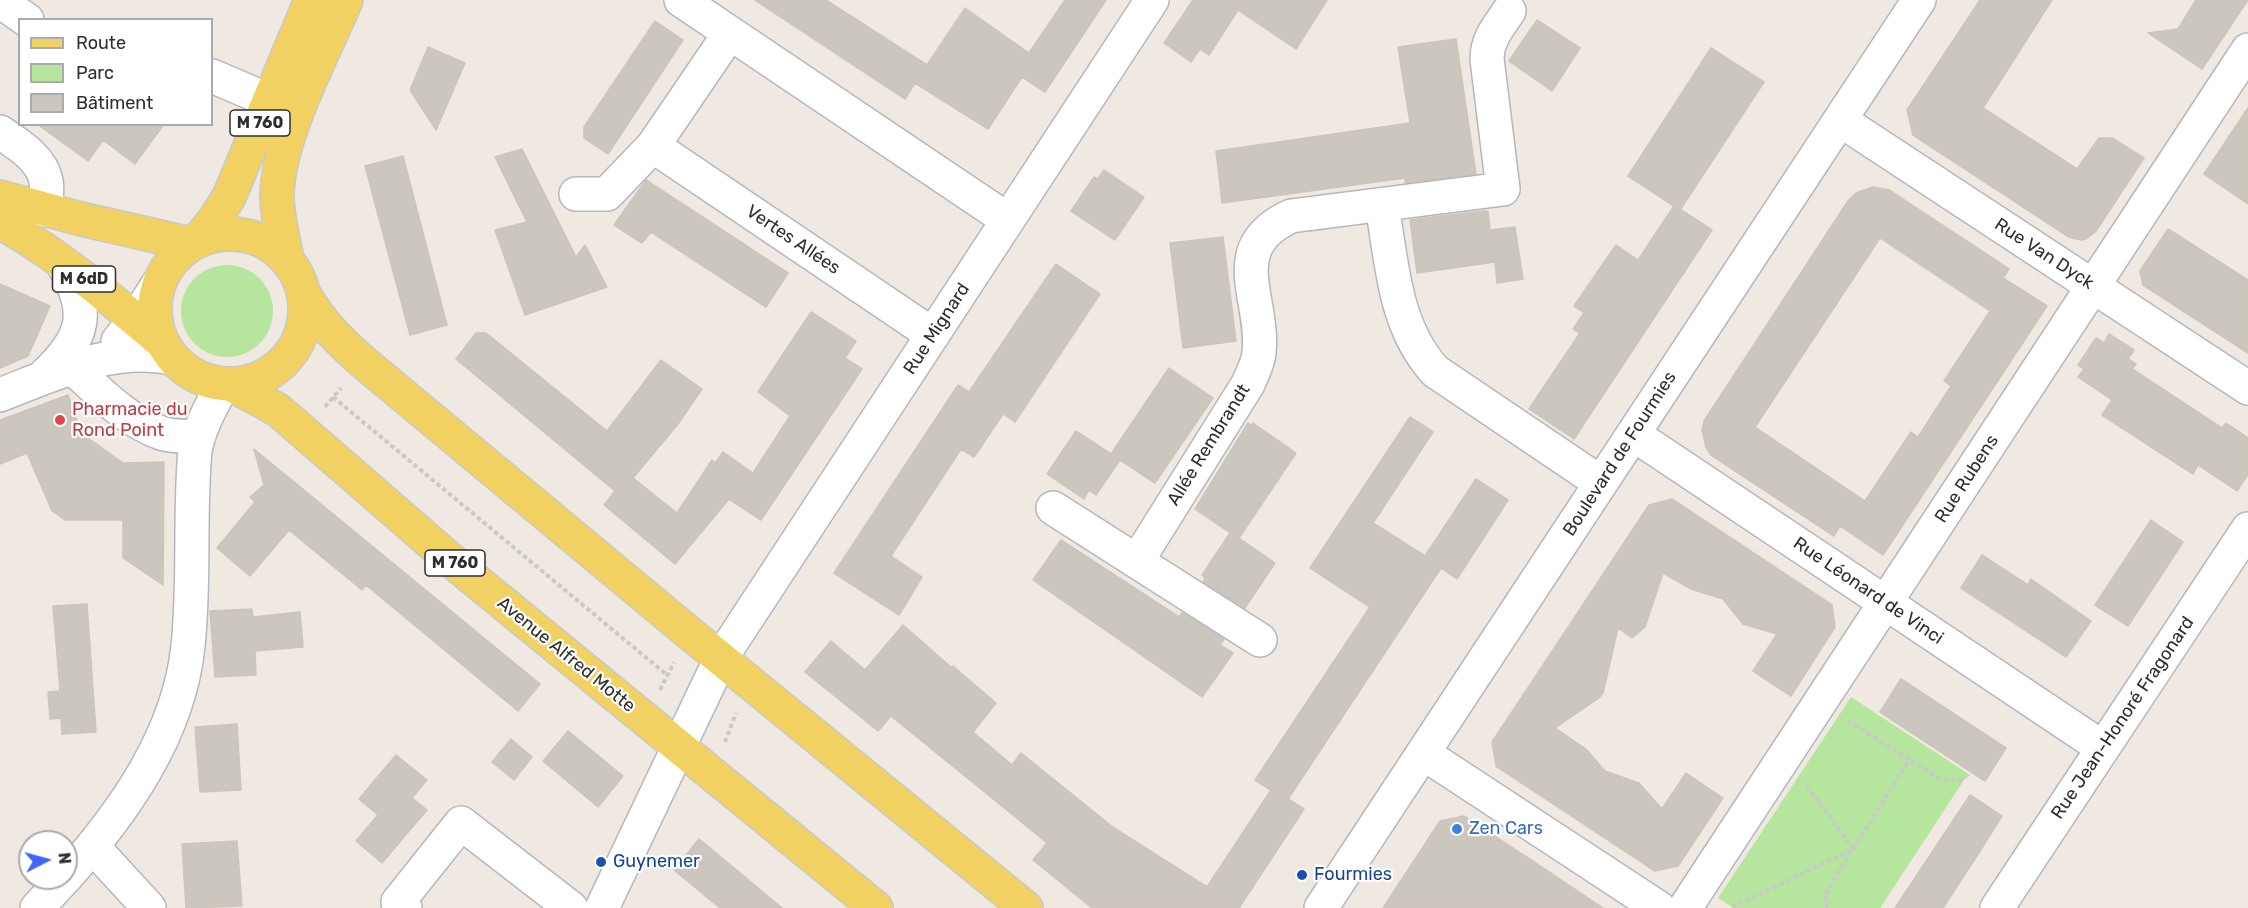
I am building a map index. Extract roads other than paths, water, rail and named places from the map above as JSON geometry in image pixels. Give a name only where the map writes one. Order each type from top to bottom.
[{"type":"main road","name":"M 760","points":[[195,242],[215,219],[229,197],[311,0]]},
{"type":"main road","name":"M 760","points":[[287,259],[278,206],[281,168],[293,127],[345,0]]},
{"type":"main road","points":[[0,197],[45,210],[195,242]]},
{"type":"main road","name":"M 6dD","points":[[0,222],[63,264],[135,320],[167,350]]},
{"type":"main road","points":[[304,294],[304,322],[298,340],[288,356],[267,375],[249,382],[227,384],[196,376],[187,371],[167,350],[155,318],[155,300],[159,283],[169,264],[195,242],[222,233],[246,235],[269,244],[287,259],[318,318],[363,362],[1023,907]]},
{"type":"main road","name":"Avenue Alfred Motte","points":[[227,384],[271,405],[459,567],[876,908]]},
{"type":"street","points":[[681,0],[1008,220]]},
{"type":"street","name":"Rue Mignard","points":[[721,658],[1152,0]]},
{"type":"street","name":"Boulevard de Fourmies","points":[[1321,908],[1919,0]]},
{"type":"street","points":[[0,1],[24,18]]},
{"type":"street","name":"Allée Rembrandt","points":[[1137,561],[1248,384],[1255,369],[1259,354],[1259,335],[1251,274],[1252,258],[1256,244],[1265,232],[1291,216],[1503,189],[1487,47],[1509,10]]},
{"type":"street","points":[[576,194],[607,194],[653,146],[730,33]]},
{"type":"street","name":"Rue Rubens","points":[[1685,908],[2248,50]]},
{"type":"street","points":[[213,76],[268,100]]},
{"type":"street","name":"Rue Van Dyck","points":[[1840,120],[2248,388]]},
{"type":"street","points":[[0,132],[26,151],[43,169],[47,183],[45,210]]},
{"type":"street","name":"Vertes Allées","points":[[653,146],[933,334]]},
{"type":"street","points":[[1382,205],[1397,298],[1404,320],[1424,358],[1435,371],[1600,483]]},
{"type":"street","points":[[41,379],[69,351],[80,325],[77,292],[63,264]]},
{"type":"street","points":[[79,365],[119,339],[135,320],[159,283]]},
{"type":"street","points":[[0,395],[79,365],[167,350]]},
{"type":"street","points":[[79,365],[110,401],[161,433],[198,437]]},
{"type":"street","points":[[78,863],[93,847],[126,802],[147,766],[162,735],[181,682],[188,649],[193,489],[198,437],[210,406],[227,384]]},
{"type":"street","name":"Rue Léonard de Vinci","points":[[1634,434],[2103,747]]},
{"type":"street","points":[[1053,508],[1260,640]]},
{"type":"street","name":"Rue Jean-Honoré Fragonard","points":[[1997,908],[2248,529]]},
{"type":"street","points":[[602,908],[721,658]]},
{"type":"street","points":[[1423,753],[1659,908]]},
{"type":"street","points":[[405,908],[398,902],[461,823],[571,908]]},
{"type":"street","points":[[93,847],[149,908]]},
{"type":"street","points":[[37,908],[53,890]]},
{"type":"place","name":"Pharmacie du Rond Point","points":[[60,420]]},
{"type":"place","name":"Zen Cars","points":[[1457,829]]},
{"type":"place","name":"Guynemer","points":[[601,862]]},
{"type":"place","name":"Fourmies","points":[[1302,875]]}]
